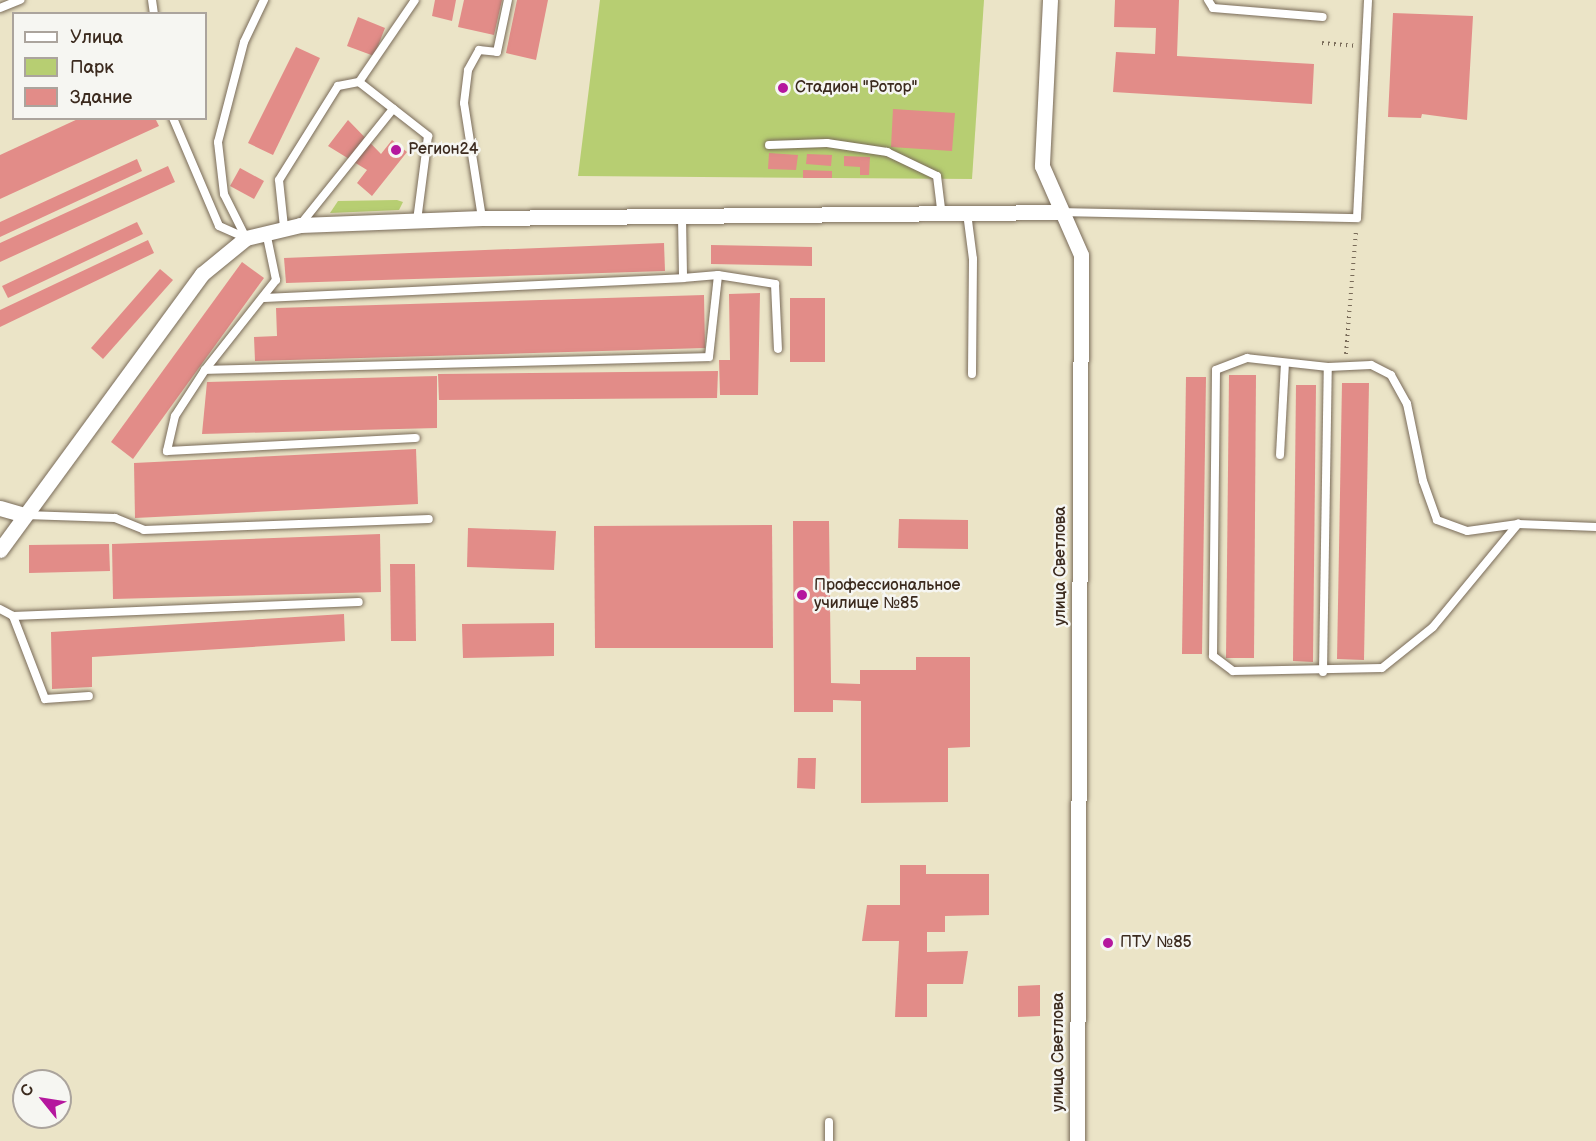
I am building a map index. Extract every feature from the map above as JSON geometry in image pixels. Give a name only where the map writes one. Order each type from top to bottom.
[{"type":"street","name":"улица Светлова","points":[[1050,0],[1042,166],[1060,212],[1081,255],[1077,1141]]},
{"type":"street","points":[[0,550],[202,274],[246,238],[284,227],[300,225],[482,218],[682,218],[941,211],[1060,212]]},
{"type":"street","points":[[0,508],[24,515]]},
{"type":"lane","points":[[0,8],[20,0]]},
{"type":"lane","points":[[246,238],[224,194],[218,142],[244,42],[264,0]]},
{"type":"lane","points":[[284,227],[279,180],[338,86],[358,82],[415,0]]},
{"type":"lane","points":[[482,218],[464,103],[468,70],[479,50],[497,52],[508,0]]},
{"type":"lane","points":[[1208,0],[1213,8],[1323,17]]},
{"type":"lane","points":[[1060,212],[1357,218],[1368,0]]},
{"type":"lane","points":[[358,82],[428,136],[417,221]]},
{"type":"lane","points":[[300,225],[393,109]]},
{"type":"lane","points":[[174,120],[219,226],[246,238]]},
{"type":"lane","points":[[769,145],[827,144],[887,152],[937,176],[941,211]]},
{"type":"lane","points":[[967,211],[973,259],[972,374]]},
{"type":"lane","points":[[682,218],[683,278]]},
{"type":"lane","points":[[266,232],[276,280],[205,370],[175,416],[167,451],[416,438]]},
{"type":"lane","points":[[205,370],[709,357],[718,276]]},
{"type":"lane","points":[[262,298],[718,276],[775,284],[778,349]]},
{"type":"lane","points":[[1518,524],[1433,627],[1382,668],[1323,672],[1233,671],[1213,656],[1216,370],[1247,358],[1328,367],[1371,365],[1391,375],[1407,404],[1423,481],[1437,520],[1467,531],[1518,524],[1596,527]]},
{"type":"lane","points":[[1280,456],[1285,363]]},
{"type":"lane","points":[[1323,672],[1328,367]]},
{"type":"lane","points":[[24,515],[115,518],[144,530],[429,519]]},
{"type":"lane","points":[[0,609],[13,616],[358,602]]},
{"type":"lane","points":[[13,616],[45,699],[89,696]]},
{"type":"lane","points":[[829,1122],[830,1141]]},
{"type":"path","points":[[1322,43],[1366,47]]},
{"type":"path","points":[[1345,367],[1357,218]]},
{"type":"green space","name":"Стадион \"Ротор\"","points":[[600,0],[984,0],[972,179],[578,176]]},
{"type":"green space","points":[[397,200],[403,202],[399,210],[330,213],[338,201]]},
{"type":"building","points":[[435,0],[456,0],[452,21],[432,16]]},
{"type":"building","points":[[464,0],[502,0],[494,35],[458,27]]},
{"type":"building","points":[[517,0],[548,0],[536,60],[506,53]]},
{"type":"building","points":[[1115,0],[1179,0],[1177,56],[1314,64],[1312,104],[1113,92],[1116,52],[1155,54],[1156,28],[1114,27]]},
{"type":"building","points":[[1393,13],[1473,16],[1467,120],[1422,114],[1421,118],[1388,117]]},
{"type":"building","points":[[358,17],[385,28],[374,56],[347,46]]},
{"type":"building","points":[[296,47],[320,58],[273,155],[248,143]]},
{"type":"building","points":[[893,109],[955,113],[952,151],[891,147]]},
{"type":"building","points":[[76,120],[156,120],[159,126],[0,199],[0,155]]},
{"type":"building","points":[[348,120],[381,154],[392,140],[407,152],[372,196],[357,183],[367,170],[328,146]]},
{"type":"building","points":[[769,153],[798,155],[796,170],[768,169]]},
{"type":"building","points":[[807,154],[832,155],[831,166],[806,164]]},
{"type":"building","points":[[844,156],[870,157],[869,175],[860,175],[860,167],[844,166]]},
{"type":"building","points":[[137,159],[142,171],[0,237],[0,222]]},
{"type":"building","points":[[168,166],[175,182],[0,262],[0,243]]},
{"type":"building","points":[[240,168],[264,181],[254,199],[230,186]]},
{"type":"building","points":[[803,170],[832,171],[832,178],[803,178]]},
{"type":"building","points":[[137,222],[143,234],[8,298],[2,286]]},
{"type":"building","points":[[148,240],[154,253],[0,327],[0,310]]},
{"type":"building","points":[[664,243],[665,271],[286,283],[284,258]]},
{"type":"building","points":[[711,245],[812,247],[812,266],[711,264]]},
{"type":"building","points":[[242,262],[264,278],[133,459],[111,442]]},
{"type":"building","points":[[160,269],[173,280],[103,359],[91,348]]},
{"type":"building","points":[[760,293],[758,395],[720,395],[719,360],[730,360],[729,294]]},
{"type":"building","points":[[704,295],[705,348],[255,361],[254,337],[277,336],[276,308]]},
{"type":"building","points":[[790,298],[825,298],[825,362],[790,362]]},
{"type":"building","points":[[718,371],[717,398],[439,400],[438,374]]},
{"type":"building","points":[[1229,375],[1256,375],[1254,658],[1226,658]]},
{"type":"building","points":[[437,376],[437,428],[202,434],[207,382]]},
{"type":"building","points":[[1186,377],[1206,377],[1202,654],[1182,654]]},
{"type":"building","points":[[1342,383],[1369,383],[1364,660],[1337,659]]},
{"type":"building","points":[[1296,385],[1316,385],[1313,662],[1293,661]]},
{"type":"building","points":[[416,449],[418,504],[135,518],[134,463]]},
{"type":"building","points":[[899,519],[968,520],[968,549],[898,548]]},
{"type":"building","points":[[793,521],[829,521],[831,683],[860,684],[860,670],[916,670],[916,657],[970,657],[970,747],[948,748],[948,802],[861,803],[861,701],[833,700],[833,712],[794,712]]},
{"type":"building","points":[[772,525],[773,648],[595,648],[594,526]]},
{"type":"building","points":[[468,528],[556,531],[554,570],[467,567]]},
{"type":"building","points":[[380,534],[381,592],[113,599],[112,544]]},
{"type":"building","points":[[109,544],[110,571],[29,573],[29,545]]},
{"type":"building","points":[[390,564],[415,564],[416,641],[391,641]]},
{"type":"building","points":[[344,614],[345,641],[92,657],[92,687],[52,689],[51,632]]},
{"type":"building","points":[[554,623],[554,656],[463,658],[462,624]]},
{"type":"building","points":[[798,758],[816,758],[815,789],[797,788]]},
{"type":"building","points":[[900,865],[926,865],[926,874],[989,874],[989,915],[945,916],[945,932],[927,932],[927,952],[968,951],[963,984],[927,984],[927,1017],[895,1017],[899,941],[862,941],[867,905],[900,905]]},
{"type":"building","points":[[1040,985],[1040,1016],[1018,1017],[1018,986]]},
{"type":"place","name":"Стадион \"Ротор\"","points":[[783,88]]},
{"type":"place","name":"Регион24","points":[[396,150]]},
{"type":"place","name":"Профессиональное училище №85","points":[[802,595]]},
{"type":"place","name":"ПТУ №85","points":[[1108,943]]}]
